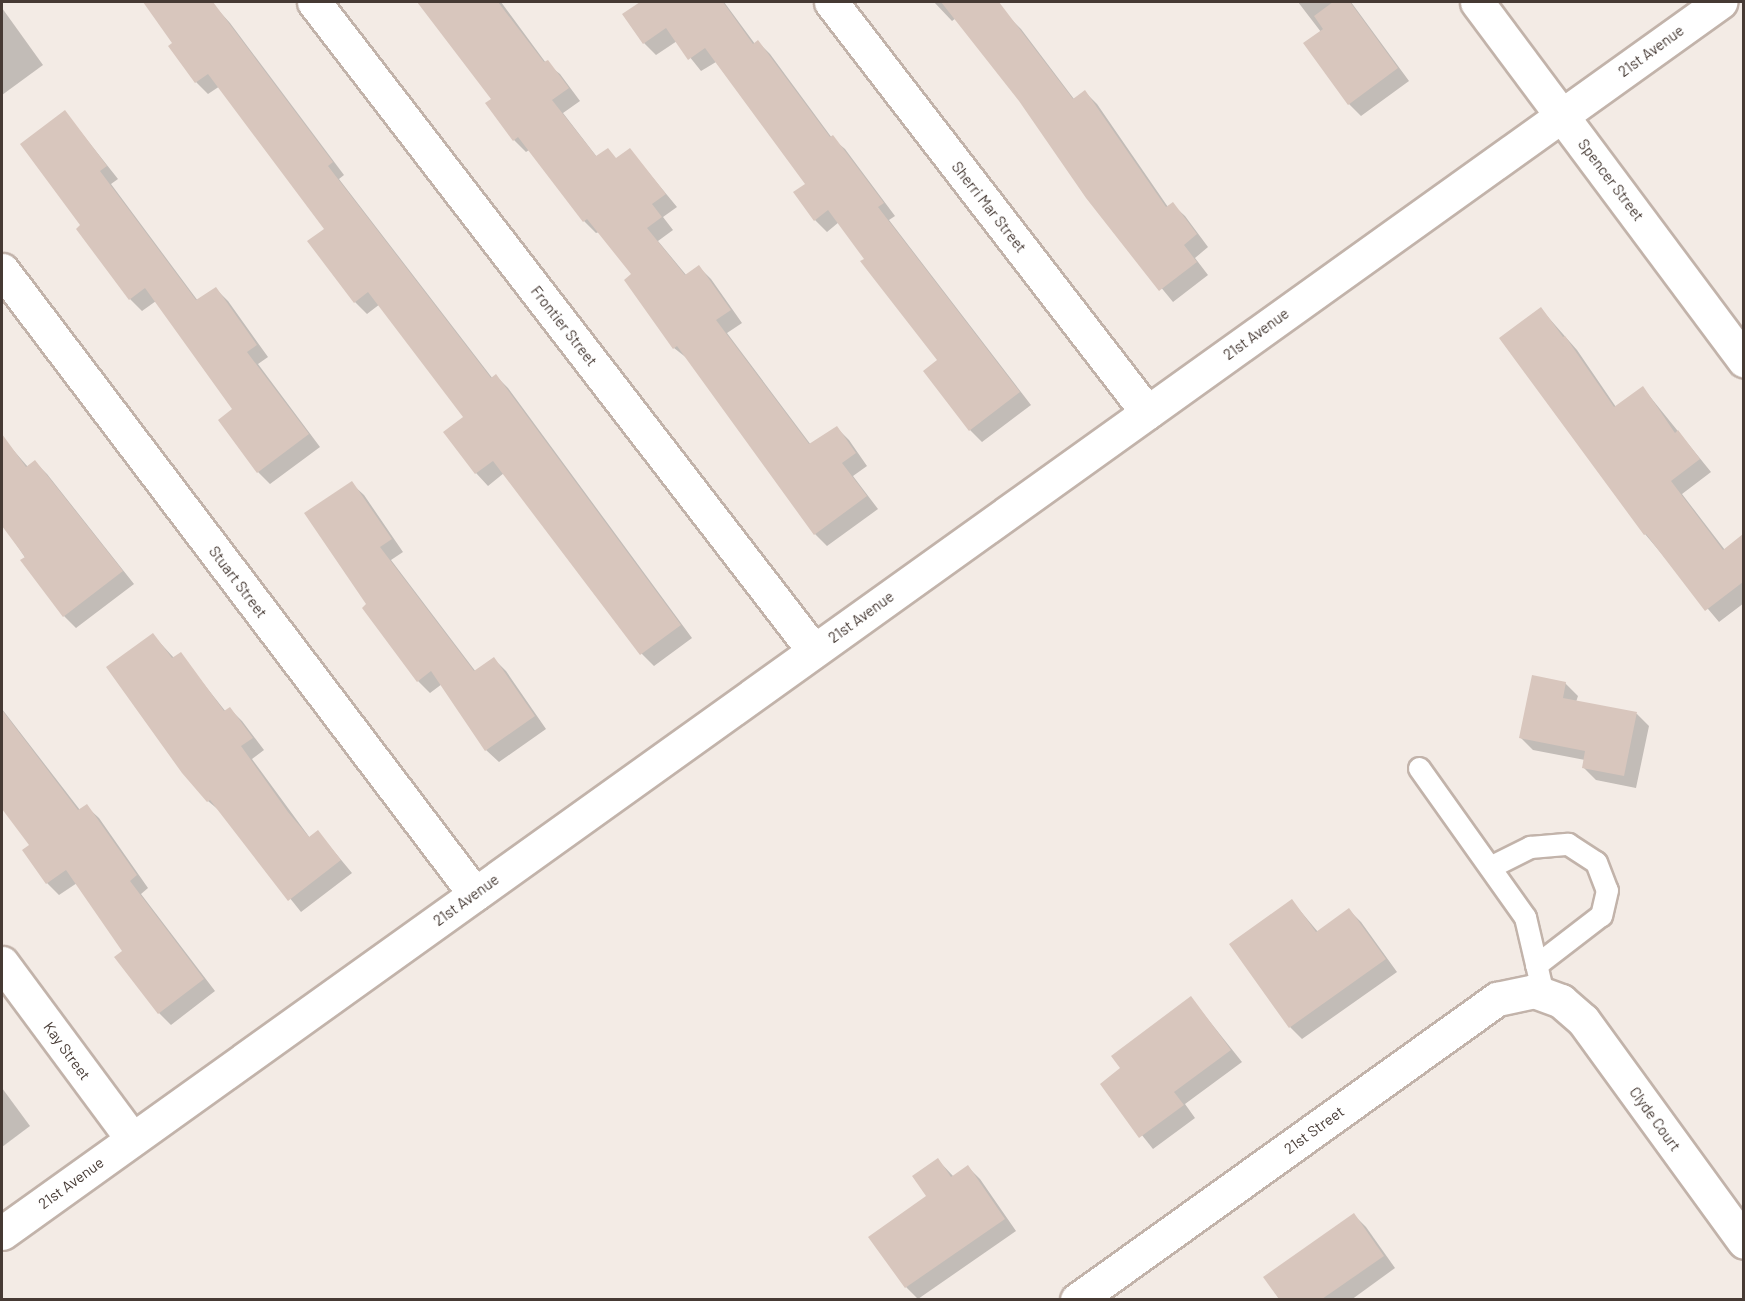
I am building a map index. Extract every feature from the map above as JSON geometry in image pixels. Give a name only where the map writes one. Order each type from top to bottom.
[{"type":"street","name":"Frontier Street","points":[[314,2],[813,651]]},
{"type":"street","name":"Sherri Mar Street","points":[[831,2],[1147,412]]},
{"type":"street","name":"Spencer Street","points":[[1477,2],[1743,360]]},
{"type":"street","name":"21st Avenue","points":[[2,1233],[1720,2]]},
{"type":"street","name":"Stuart Street","points":[[2,270],[475,894]]},
{"type":"street","name":"Kay Street","points":[[2,963],[132,1139]]},
{"type":"street","name":"Clyde Court","points":[[1546,987],[1583,1020],[1743,1242]]},
{"type":"street","name":"21st Street","points":[[1077,1299],[1497,999],[1546,987]]},
{"type":"lane","points":[[1419,768],[1525,917],[1546,987]]},
{"type":"lane","points":[[1490,867],[1530,847],[1569,844],[1596,862],[1607,890],[1601,915],[1546,987]]},
{"type":"building","points":[[143,2],[213,2],[333,162],[328,166],[491,378],[496,374],[681,625],[640,655],[493,461],[475,474],[443,432],[463,417],[368,292],[354,303],[307,241],[324,229],[208,74],[195,83],[168,46],[172,43]]},
{"type":"building","points":[[417,2],[498,2],[544,62],[548,60],[569,88],[552,100],[596,156],[608,148],[616,158],[630,148],[666,194],[652,204],[662,217],[647,228],[685,275],[699,265],[731,310],[716,320],[809,444],[837,426],[856,453],[842,463],[867,496],[814,535],[677,346],[673,349],[624,280],[631,274],[587,219],[583,222],[518,137],[513,141],[485,103],[491,99]]},
{"type":"building","points":[[640,2],[723,2],[753,44],[758,40],[830,137],[833,135],[884,203],[878,207],[1020,392],[969,431],[923,371],[937,360],[860,261],[864,259],[828,210],[814,221],[793,192],[805,184],[705,48],[688,60],[666,28],[643,44],[622,14]]},
{"type":"building","points":[[941,2],[999,2],[1073,99],[1085,90],[1166,207],[1173,202],[1197,234],[1184,245],[1197,262],[1159,291],[1086,198],[1019,101]]},
{"type":"building","points":[[1333,2],[1350,2],[1398,68],[1348,105],[1303,43],[1323,29],[1314,16]]},
{"type":"building","points":[[65,110],[107,166],[100,171],[196,300],[216,287],[257,345],[247,352],[309,434],[257,473],[218,420],[232,409],[145,288],[129,300],[76,229],[80,225],[20,144]]},
{"type":"building","points":[[1541,307],[1563,337],[1565,336],[1614,407],[1643,386],[1675,433],[1678,430],[1700,459],[1671,481],[1723,550],[1743,534],[1743,582],[1705,611],[1646,534],[1644,535],[1499,338]]},
{"type":"building","points":[[2,434],[26,467],[35,460],[123,571],[63,617],[20,560],[25,557],[2,526]]},
{"type":"building","points":[[352,481],[392,539],[380,547],[474,671],[494,657],[535,716],[485,751],[431,671],[417,682],[362,608],[366,604],[304,513]]},
{"type":"building","points":[[153,633],[172,658],[181,652],[224,711],[230,707],[253,738],[241,746],[288,812],[309,837],[318,830],[341,860],[288,901],[210,800],[207,802],[182,773],[106,667]]},
{"type":"building","points":[[1532,675],[1566,682],[1563,698],[1637,712],[1624,776],[1582,768],[1585,751],[1519,738]]},
{"type":"building","points":[[2,710],[78,810],[87,804],[137,875],[130,881],[204,979],[158,1014],[114,957],[122,951],[66,870],[46,884],[22,850],[29,845],[2,809]]},
{"type":"building","points":[[1292,899],[1316,932],[1349,908],[1386,959],[1289,1028],[1229,944]]},
{"type":"building","points":[[1191,996],[1231,1050],[1174,1092],[1184,1105],[1139,1138],[1100,1084],[1120,1068],[1111,1056]]},
{"type":"building","points":[[938,1158],[951,1177],[968,1165],[1005,1219],[905,1288],[868,1237],[926,1196],[912,1176]]},
{"type":"building","points":[[1354,1213],[1384,1256],[1322,1299],[1279,1299],[1263,1277]]}]
